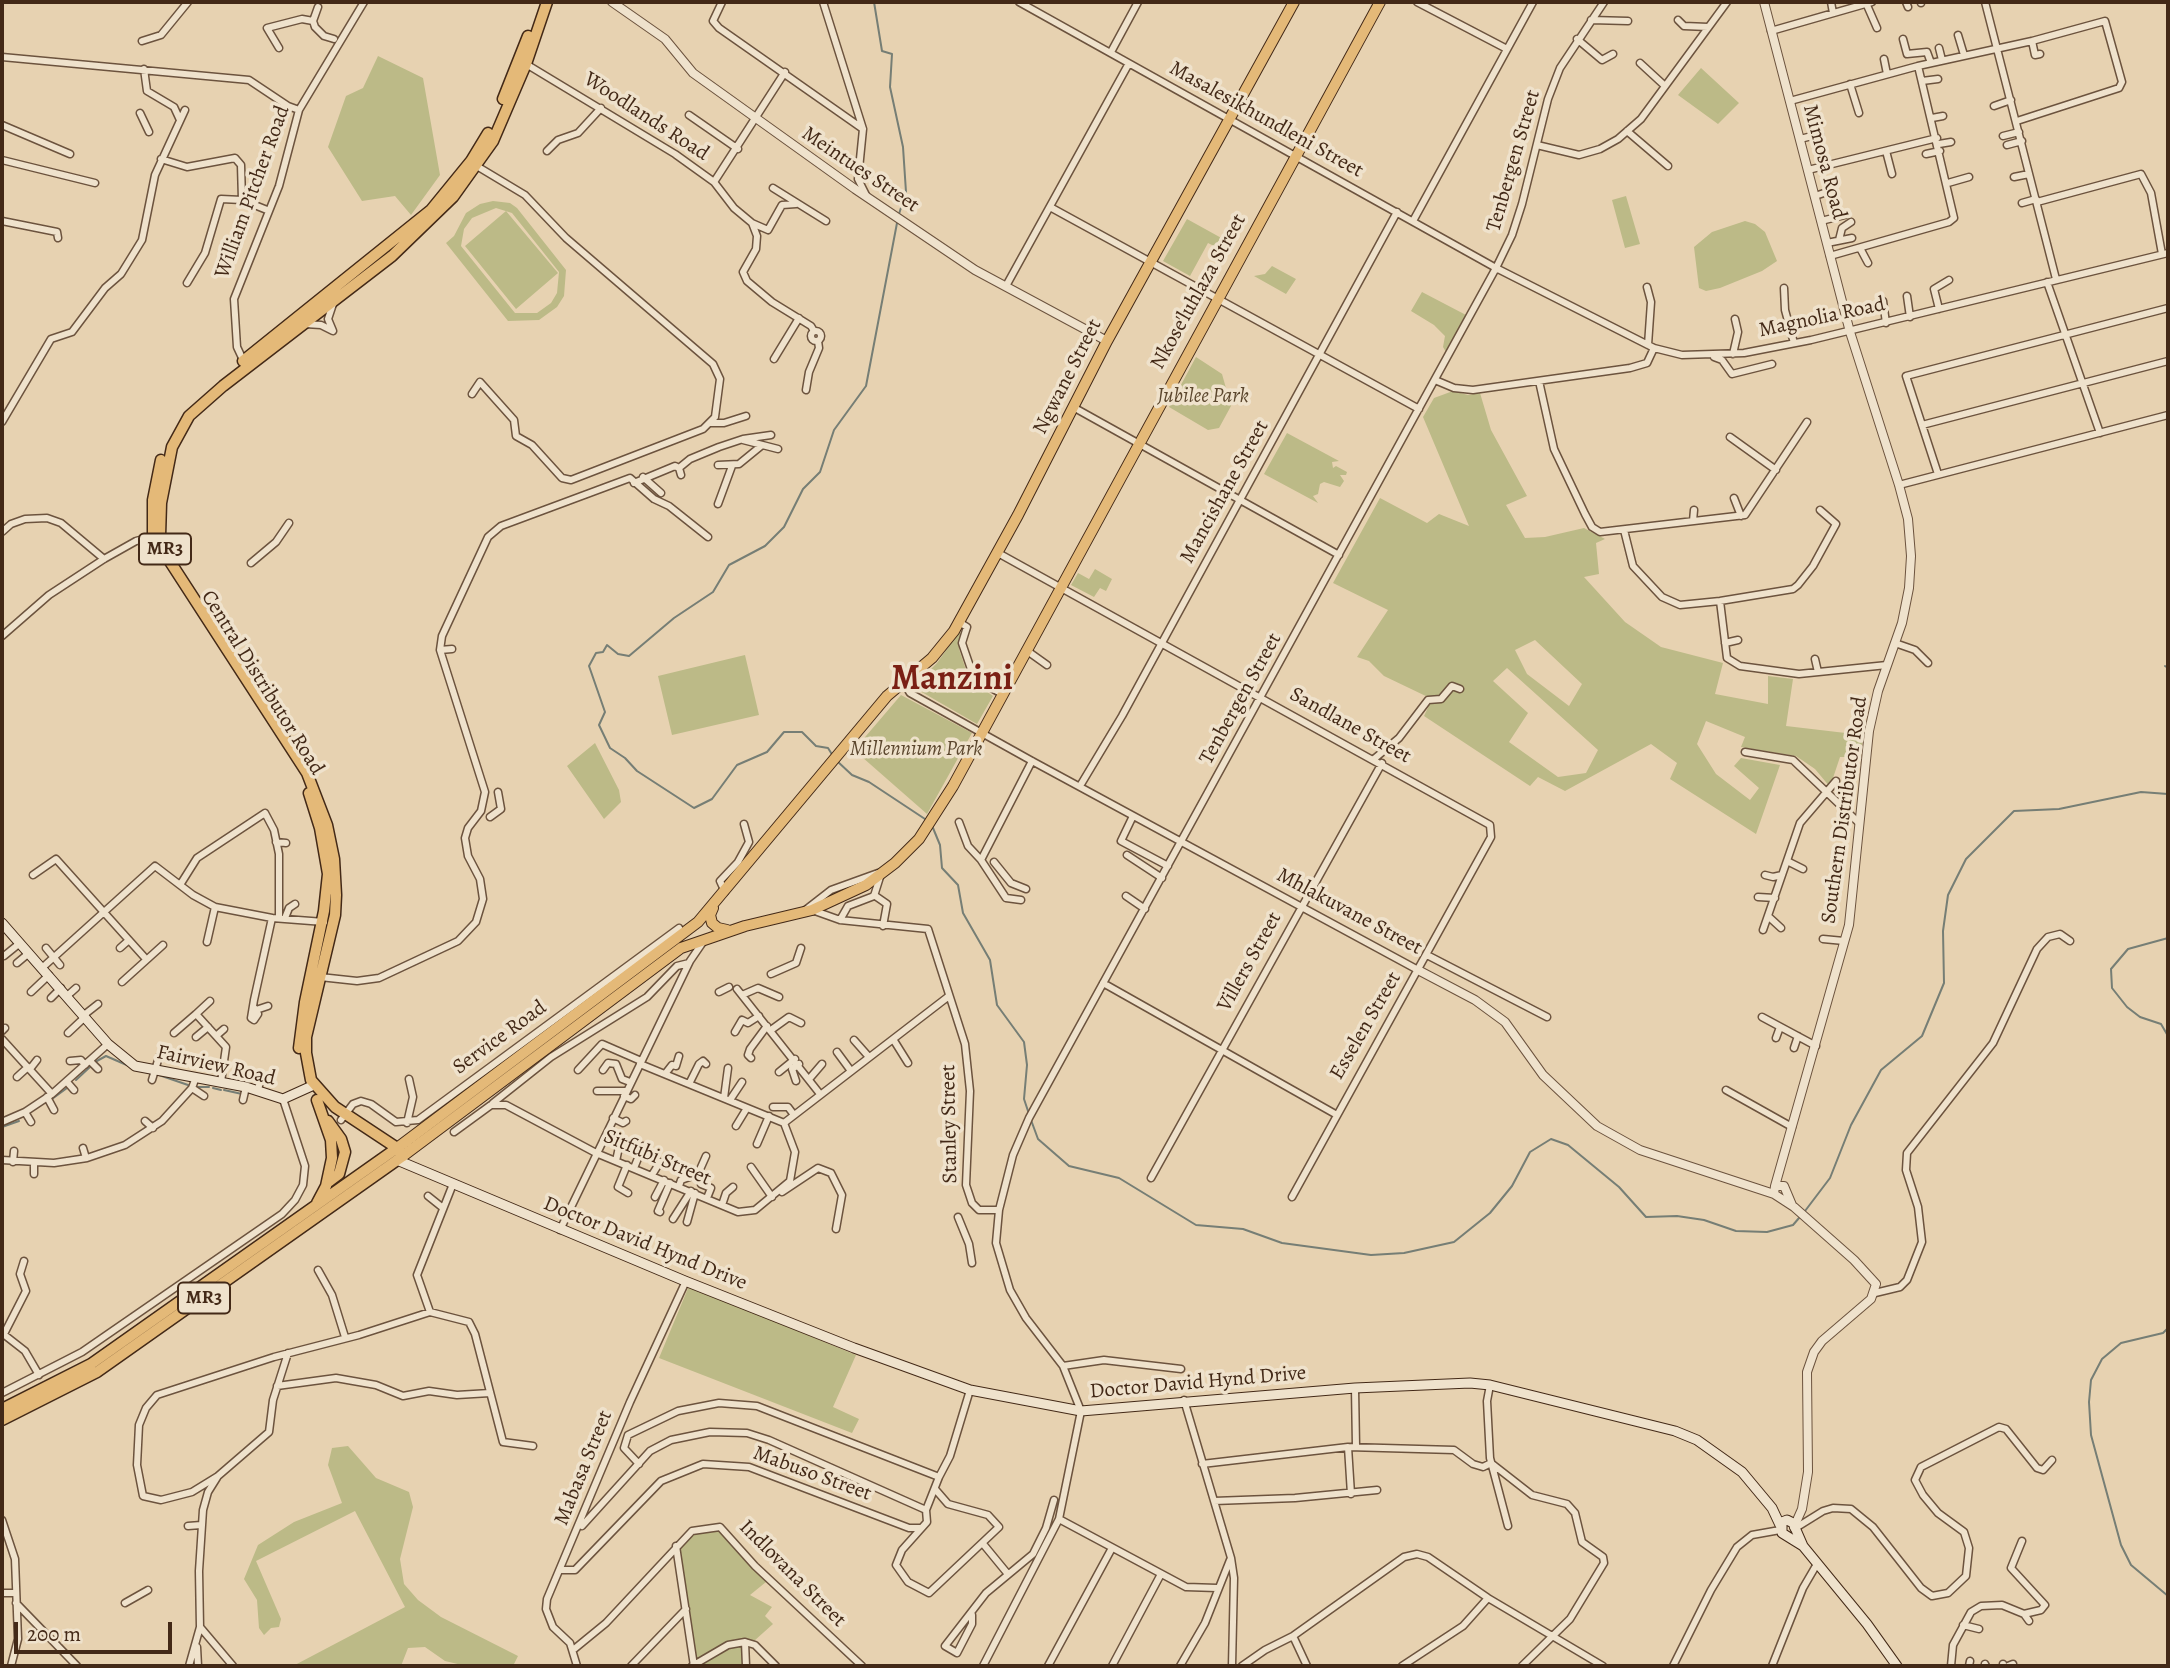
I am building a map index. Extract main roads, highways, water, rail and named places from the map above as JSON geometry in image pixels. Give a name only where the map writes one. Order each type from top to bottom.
[{"type":"highway","name":"Central Distributor Road","points":[[397,1154],[317,1100],[308,1070],[306,1037],[315,976],[336,895],[334,859],[316,791],[169,560],[157,535],[172,447],[182,424],[245,364],[316,308],[431,210],[474,163],[495,121],[542,2]]},
{"type":"highway","name":"Central Distributor Road","points":[[245,364],[303,324],[316,308],[356,284],[436,216],[500,126],[526,64],[547,2]]},
{"type":"highway","name":"Central Distributor Road","points":[[312,1087],[343,1117]]},
{"type":"highway","points":[[313,1208],[327,1183],[332,1158],[331,1140],[317,1100]]},
{"type":"highway","name":"MR3","points":[[2,1409],[91,1364],[313,1208],[397,1154]]},
{"type":"highway","name":"MR3","points":[[2,1420],[97,1372],[397,1154]]},
{"type":"main road","name":"Ngwane Street","points":[[397,1154],[672,944],[724,893],[845,746],[903,682],[932,658],[959,622],[998,553],[1107,341],[1294,2]]},
{"type":"main road","name":"Nkose'luhlaza Street","points":[[397,1154],[681,948],[745,926],[807,911],[866,885],[895,863],[919,839],[953,786],[980,732],[1380,2]]},
{"type":"main road","points":[[724,893],[712,910],[712,923],[727,930],[745,926]]},
{"type":"main road","name":"Fairview Road","points":[[2,923],[64,992],[72,1009],[84,1016],[108,1044],[135,1066],[246,1087],[283,1099],[312,1087]]},
{"type":"main road","name":"Doctor David Hynd Drive","points":[[397,1154],[453,1184],[560,1230],[970,1390],[1081,1411],[1184,1400],[1470,1382],[1675,1431],[1697,1440],[1742,1472],[1867,1624],[1897,1666]]},
{"type":"waterway","points":[[874,2],[882,51],[892,54],[890,87],[903,147],[906,192],[899,214]]},
{"type":"waterway","points":[[833,756],[828,748],[816,746],[802,732],[784,732],[767,752],[737,765],[712,799],[694,808],[637,771],[625,758],[610,748],[599,725],[605,712],[589,666],[596,653],[603,652],[607,645],[618,654],[629,656],[674,618],[713,592],[729,565],[765,546],[784,527],[803,489],[820,472],[834,430],[866,386],[897,223]]},
{"type":"waterway","points":[[837,761],[852,775],[869,782],[928,821]]},
{"type":"waterway","points":[[1805,1211],[1830,1178],[1851,1125],[1881,1070],[1922,1036],[1944,983],[1943,931],[1948,895],[1966,859],[2014,811],[2059,809],[2141,792],[2168,794]]},
{"type":"waterway","points":[[933,828],[940,845],[942,868],[958,885],[963,913],[990,960],[997,1005],[1024,1042],[1027,1065],[1024,1099],[1029,1114]]},
{"type":"waterway","points":[[2168,938],[2128,949],[2111,969],[2112,988],[2127,1007],[2140,1017],[2161,1024],[2168,1036]]},
{"type":"waterway","points":[[95,1062],[106,1056],[129,1066]]},
{"type":"waterway","points":[[76,1080],[91,1066]]},
{"type":"waterway","points":[[159,1075],[188,1085]]},
{"type":"waterway","points":[[197,1087],[209,1087]]},
{"type":"waterway","points":[[52,1099],[67,1088]]},
{"type":"waterway","points":[[213,1088],[221,1090]]},
{"type":"waterway","points":[[224,1090],[242,1094]]},
{"type":"waterway","points":[[1031,1120],[1038,1139],[1069,1166],[1119,1178],[1196,1225],[1243,1229],[1282,1243],[1371,1255],[1404,1253],[1454,1242],[1490,1213],[1512,1186],[1530,1152],[1551,1139],[1568,1145],[1619,1187],[1646,1217],[1677,1216],[1704,1220],[1736,1231],[1767,1232],[1793,1225],[1799,1218]]},
{"type":"waterway","points":[[2,1127],[19,1121]]},
{"type":"waterway","points":[[2168,1328],[2163,1333],[2121,1343],[2102,1359],[2091,1380],[2089,1402],[2091,1435],[2121,1545],[2131,1565],[2168,1596]]},
{"type":"district","name":"Manzini","points":[[952,680]]},
{"type":"park label","name":"Jubilee Park","points":[[1203,397]]},
{"type":"park label","name":"Millennium Park","points":[[916,750]]}]
